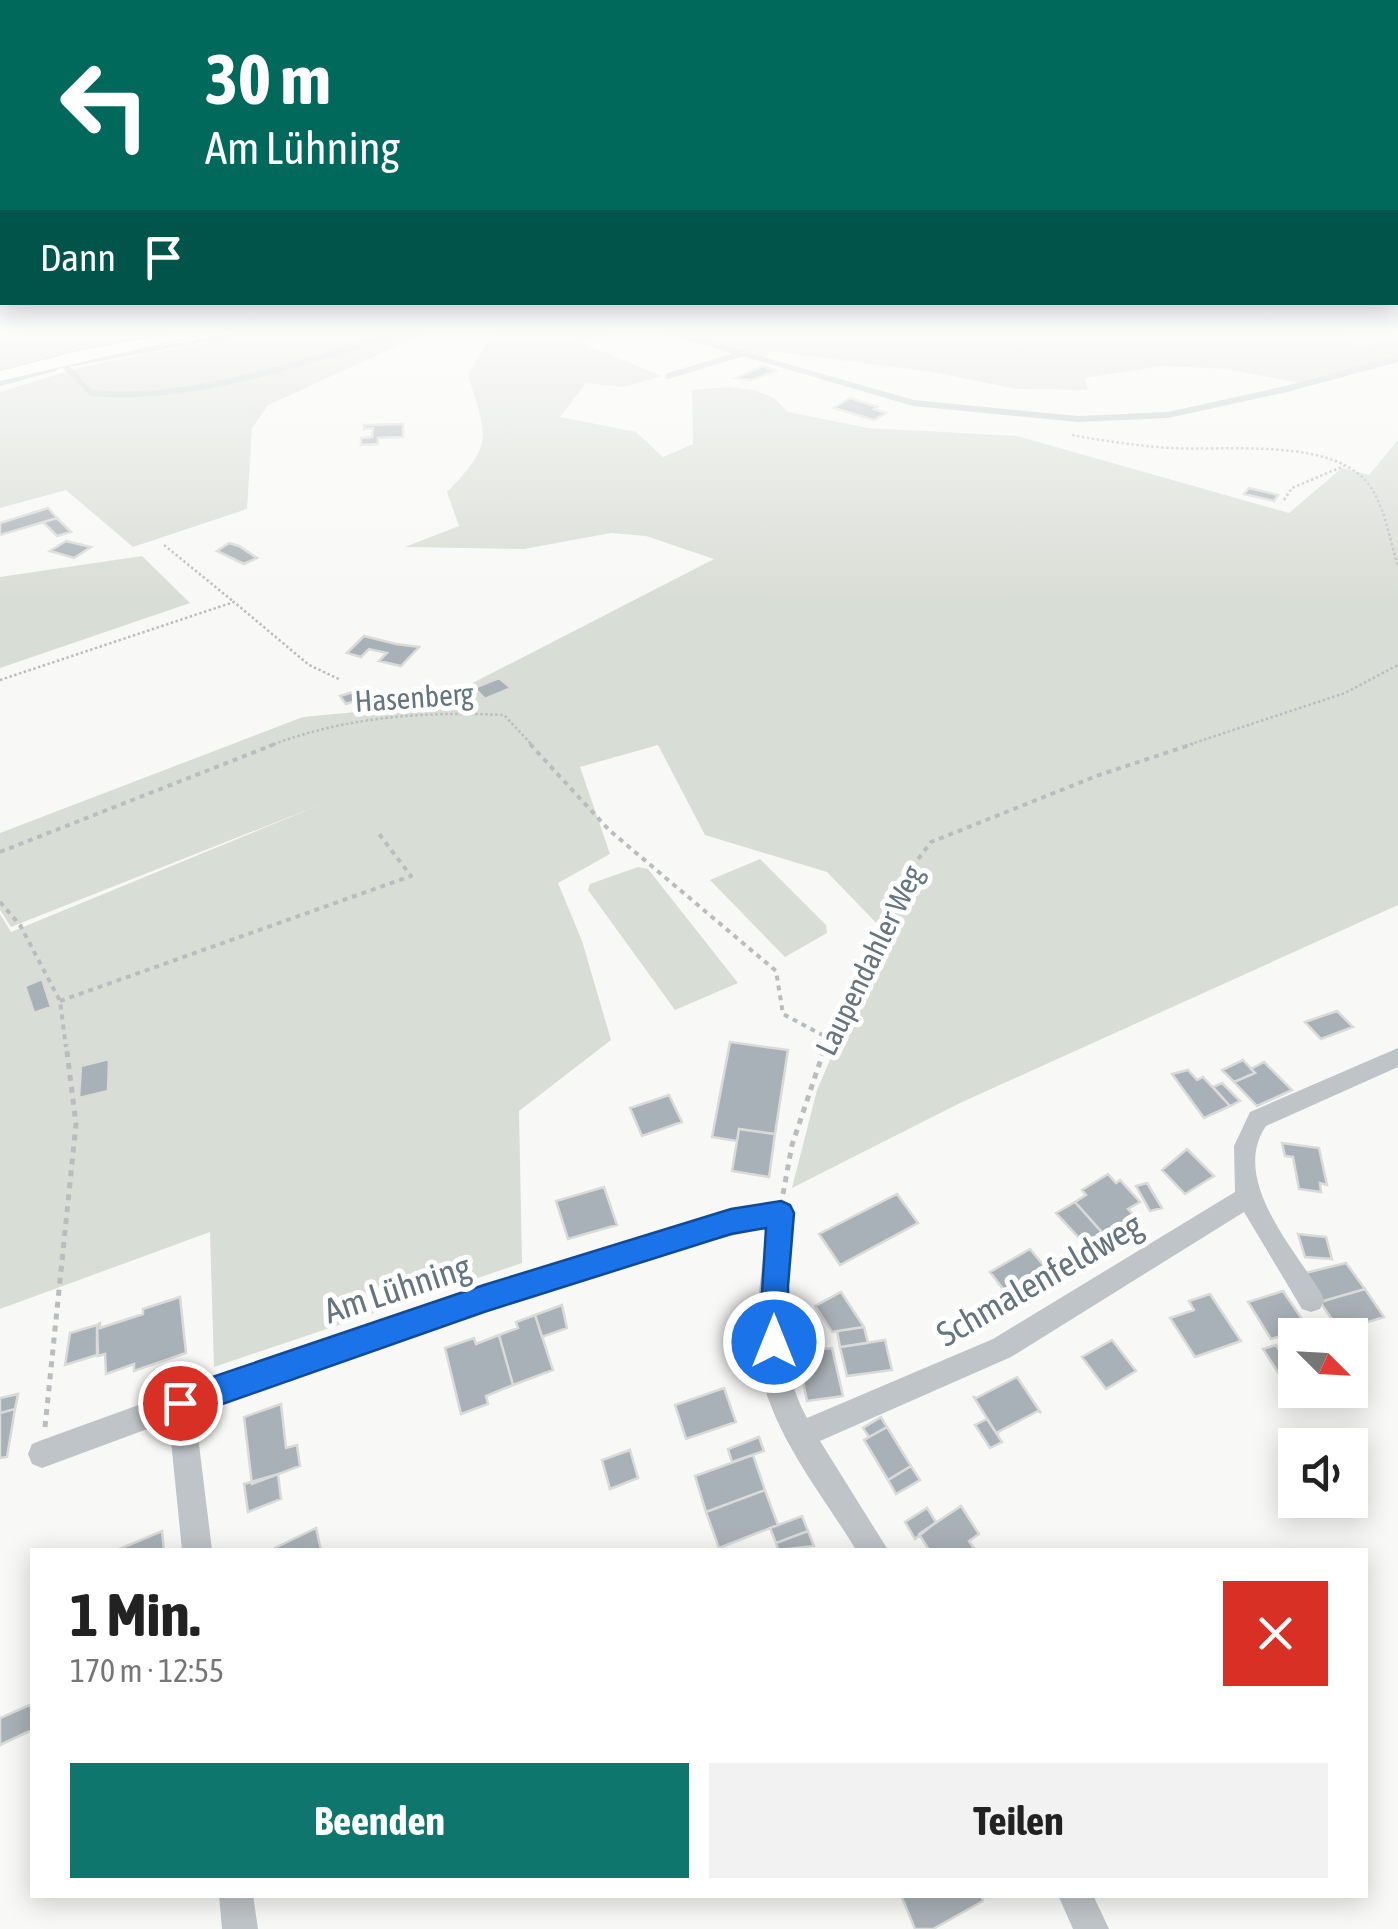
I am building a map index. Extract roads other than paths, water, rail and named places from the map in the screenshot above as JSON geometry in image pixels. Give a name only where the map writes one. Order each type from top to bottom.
[{"type":"street","points":[[1310,1300],[1248,1197],[1242,1166],[1252,1124],[1398,1058]]},
{"type":"street","name":"Schmalenfeldweg","points":[[803,1434],[1002,1348],[1248,1197]]},
{"type":"street","name":"Am Lühning","points":[[42,1454],[484,1298],[731,1222],[781,1213],[774,1286],[774,1371],[784,1403],[803,1434]]},
{"type":"street","points":[[180,1403],[197,1548]]},
{"type":"street","points":[[803,1434],[872,1548]]},
{"type":"street","points":[[236,1898],[240,1929]]},
{"type":"street","points":[[1076,1898],[1092,1929]]}]
